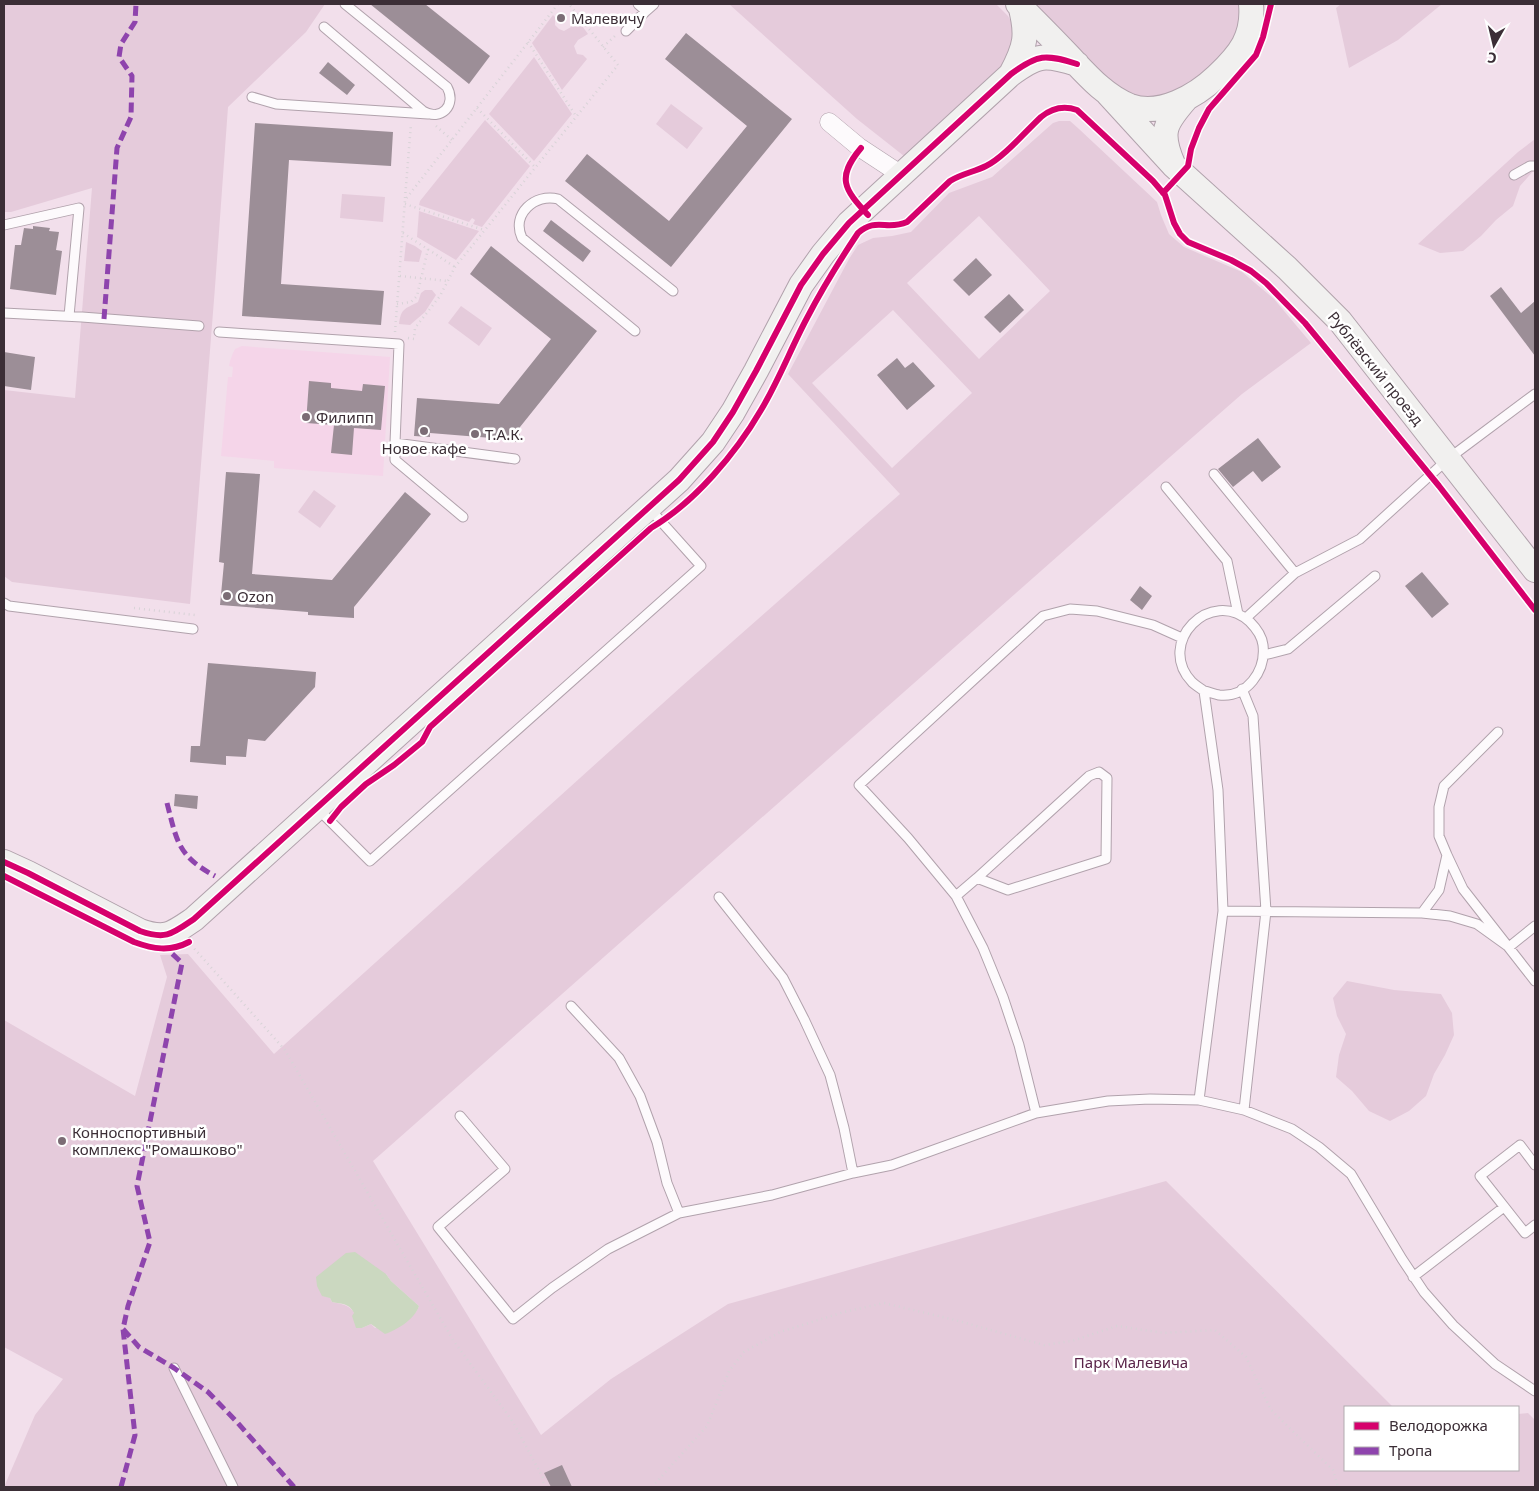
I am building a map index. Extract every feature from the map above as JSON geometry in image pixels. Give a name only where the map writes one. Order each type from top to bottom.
[{"type":"street","points":[[1019,5],[1108,94],[1132,106],[1149,109],[1168,106],[1186,98],[1215,78],[1237,56],[1249,35],[1252,15],[1251,4]]},
{"type":"street","points":[[1011,74],[1021,56],[1024,41],[1025,25],[1019,5]]},
{"type":"street","points":[[4,862],[140,931],[154,936],[169,934],[194,919],[679,480],[713,442],[733,412],[802,285],[823,254],[849,222],[1011,74],[1029,61],[1053,58],[1077,64]]},
{"type":"street","name":"Рублёвский проезд","points":[[1108,94],[1173,165],[1287,268],[1340,321],[1535,570]]},
{"type":"street","points":[[1173,165],[1165,147],[1165,131],[1172,115],[1186,98]]},
{"type":"street","points":[[829,122],[848,139],[900,174]]},
{"type":"lane","points":[[252,97],[276,104],[428,114],[439,114],[448,108],[451,98],[447,87],[345,4]]},
{"type":"lane","points":[[638,4],[646,11]]},
{"type":"lane","points":[[626,31],[654,4]]},
{"type":"lane","points":[[324,27],[428,114]]},
{"type":"lane","points":[[1514,175],[1530,166],[1535,166]]},
{"type":"lane","points":[[635,331],[522,238],[519,230],[520,222],[528,207],[533,202],[543,198],[558,199],[673,291]]},
{"type":"lane","points":[[4,225],[79,208],[69,316]]},
{"type":"lane","points":[[4,313],[199,326]]},
{"type":"lane","points":[[219,332],[399,344],[395,460],[463,517]]},
{"type":"lane","points":[[1242,616],[1295,573],[1360,539],[1448,459],[1535,394]]},
{"type":"lane","points":[[395,443],[515,458]]},
{"type":"lane","points":[[1214,474],[1295,573]]},
{"type":"lane","points":[[1166,487],[1227,561],[1242,616]]},
{"type":"lane","points":[[317,808],[370,862],[701,566],[648,508]]},
{"type":"lane","points":[[1264,654],[1288,649],[1375,576]]},
{"type":"lane","points":[[4,603],[9,606],[193,629]]},
{"type":"lane","points":[[1036,1113],[1019,1045],[1003,997],[982,948],[956,896],[908,838],[859,785],[1043,616],[1070,609],[1098,611],[1152,625],[1182,638]]},
{"type":"lane","points":[[1226,611],[1242,616],[1255,627],[1262,641],[1264,654],[1261,668],[1254,680],[1233,693],[1220,695],[1204,691],[1192,683],[1185,673],[1180,655],[1182,638],[1190,625],[1202,615],[1226,611]]},
{"type":"lane","points":[[1242,689],[1253,716],[1266,911],[1244,1110]]},
{"type":"lane","points":[[1199,1100],[1223,911],[1218,790],[1204,691]]},
{"type":"lane","points":[[1498,732],[1444,786],[1439,808],[1439,836],[1463,888],[1535,981]]},
{"type":"lane","points":[[956,896],[1089,776],[1099,772],[1107,778],[1106,859],[1008,890],[977,878]]},
{"type":"lane","points":[[1422,913],[1439,890],[1447,855]]},
{"type":"lane","points":[[719,897],[783,978],[804,1019],[830,1075],[844,1128],[853,1173]]},
{"type":"lane","points":[[1223,911],[1422,913],[1450,916],[1477,924],[1509,947]]},
{"type":"lane","points":[[1509,947],[1535,926]]},
{"type":"lane","points":[[571,1006],[619,1058],[640,1096],[657,1142],[667,1183],[679,1214]]},
{"type":"lane","points":[[460,1116],[505,1169],[438,1227],[512,1319],[608,1249],[679,1214],[892,1165],[1036,1113],[1108,1101],[1150,1099],[1199,1100],[1244,1110],[1292,1129],[1319,1147],[1351,1174],[1424,1292],[1453,1325],[1495,1364],[1535,1391]]},
{"type":"lane","points":[[1535,1165],[1520,1145],[1480,1176],[1525,1233],[1535,1225]]},
{"type":"lane","points":[[1413,1277],[1504,1206]]},
{"type":"lane","points":[[174,1368],[233,1487]]},
{"type":"path","points":[[405,200],[558,4]]},
{"type":"path","points":[[404,338],[414,339],[415,328],[440,296],[455,267],[618,65],[569,4]]},
{"type":"path","points":[[603,47],[618,33],[626,31]]},
{"type":"path","points":[[528,42],[576,116]]},
{"type":"path","points":[[477,108],[535,167]]},
{"type":"path","points":[[394,337],[412,113]]},
{"type":"path","points":[[411,124],[418,124]]},
{"type":"path","points":[[431,125],[436,126],[452,140]]},
{"type":"path","points":[[405,204],[484,230]]},
{"type":"path","points":[[403,233],[455,267]]},
{"type":"path","points":[[397,304],[406,304],[414,300],[419,292],[428,249]]},
{"type":"path","points":[[400,276],[448,280]]},
{"type":"path","points":[[189,942],[285,1050],[453,1340],[513,1422],[543,1478],[544,1487]]},
{"type":"path","points":[[652,1487],[707,1426],[729,1371],[744,1352],[780,1332],[844,1312],[884,1303],[955,1320],[1044,1345],[1072,1341],[1117,1326],[1164,1333],[1214,1330],[1246,1357],[1271,1410],[1332,1470],[1338,1487]]},
{"type":"shaded area","name":"Филипп","points":[[242,346],[390,357],[383,476],[274,468],[274,461],[221,456],[228,377],[232,377],[233,367],[229,366],[235,349]]},
{"type":"shaded area","points":[[355,1252],[386,1274],[391,1281],[419,1306],[410,1320],[400,1327],[385,1334],[371,1324],[362,1328],[356,1328],[352,1316],[354,1313],[350,1307],[332,1302],[330,1298],[322,1296],[317,1286],[316,1277],[346,1253]]},
{"type":"green space","points":[[4,4],[325,4],[306,32],[228,107],[190,604],[12,582],[4,576],[4,390],[75,398],[92,188],[11,212],[4,212]]},
{"type":"green space","points":[[729,4],[996,4],[1008,16],[1015,28],[1008,63],[904,156],[857,119]]},
{"type":"green space","points":[[1031,4],[1242,4],[1242,14],[1235,43],[1193,86],[1153,98],[1138,96],[1124,91],[1111,82]]},
{"type":"green space","points":[[1341,4],[1442,4],[1398,40],[1349,68],[1336,8]]},
{"type":"green space","points":[[553,15],[555,17],[555,25],[564,31],[571,27],[571,17],[574,15],[588,34],[578,40],[574,46],[577,54],[583,55],[587,59],[562,90],[532,43]]},
{"type":"green space","points":[[534,57],[572,114],[534,161],[489,114]]},
{"type":"green space","points":[[671,104],[703,128],[687,149],[656,124]]},
{"type":"green space","points":[[485,120],[530,166],[482,227],[473,224],[475,220],[472,218],[469,222],[419,205],[420,201]]},
{"type":"green space","name":"Парк Малевича","points":[[1070,121],[1157,202],[1169,234],[1184,247],[1242,272],[1274,299],[1311,343],[1242,394],[373,1161],[541,1435],[611,1379],[728,1304],[1166,1181],[1392,1406],[1344,1406],[1344,1471],[1519,1471],[1519,1414],[1528,1413],[1535,1420],[1535,1487],[4,1487],[35,1415],[63,1379],[4,1347],[4,1020],[135,1096],[167,977],[160,955],[188,954],[274,1054],[682,686],[900,494],[788,374],[858,245],[873,238],[911,232],[949,193],[992,177],[1053,123]],"holes":[[[979,216],[1050,291],[979,359],[907,283]],[[893,310],[972,393],[892,468],[812,383]],[[386,1274],[391,1281],[419,1306],[412,1316],[407,1319],[375,1328],[371,1324],[362,1328],[352,1309],[332,1302],[330,1298]]]},
{"type":"green space","points":[[1535,139],[1535,169],[1520,186],[1513,206],[1481,236],[1463,251],[1440,253],[1418,244],[1518,152]]},
{"type":"green space","points":[[342,194],[385,197],[383,222],[340,218]]},
{"type":"green space","points":[[419,211],[479,231],[456,260],[417,237]]},
{"type":"green space","points":[[406,242],[422,251],[419,262],[404,261]]},
{"type":"green space","points":[[425,290],[432,290],[436,295],[425,312],[410,325],[399,324],[402,312],[418,302],[421,293]]},
{"type":"green space","points":[[461,306],[492,328],[479,346],[448,323]]},
{"type":"green space","points":[[314,490],[336,506],[320,528],[298,512]]},
{"type":"green space","points":[[1347,981],[1394,990],[1441,994],[1452,1013],[1454,1035],[1434,1074],[1426,1096],[1409,1111],[1390,1121],[1369,1111],[1352,1091],[1336,1077],[1339,1055],[1346,1034],[1337,1016],[1333,998]]},
{"type":"building","points":[[370,4],[425,4],[490,56],[469,84]]},
{"type":"building","points":[[686,33],[792,119],[671,267],[565,181],[587,154],[669,221],[747,126],[665,59]]},
{"type":"building","points":[[328,62],[355,85],[347,95],[319,73]]},
{"type":"building","points":[[255,123],[393,132],[391,166],[289,160],[281,284],[384,291],[381,325],[242,316]]},
{"type":"building","points":[[551,220],[591,251],[583,262],[543,231]]},
{"type":"building","points":[[33,226],[50,228],[49,231],[59,232],[56,250],[62,251],[56,295],[10,289],[15,245],[21,245],[24,228],[33,229]]},
{"type":"building","points":[[491,246],[597,331],[520,427],[519,442],[430,433],[430,437],[414,436],[417,398],[499,404],[551,339],[470,274]]},
{"type":"building","points":[[976,258],[992,275],[969,296],[953,280]]},
{"type":"building","points":[[1501,287],[1521,313],[1535,301],[1535,356],[1490,296]]},
{"type":"building","points":[[1009,294],[1024,310],[1000,333],[984,317]]},
{"type":"building","points":[[4,352],[35,357],[31,390],[4,386]]},
{"type":"building","points":[[897,358],[905,368],[913,362],[935,386],[907,410],[877,375]]},
{"type":"building","points":[[309,381],[331,383],[331,388],[362,391],[363,384],[385,386],[381,430],[354,428],[352,455],[331,453],[334,425],[306,423]]},
{"type":"building","points":[[1258,438],[1281,467],[1262,482],[1253,471],[1233,487],[1218,469]]},
{"type":"building","points":[[226,472],[260,474],[252,574],[332,580],[405,492],[431,514],[354,607],[354,618],[308,615],[308,612],[220,605],[224,563],[219,562]]},
{"type":"building","points":[[1422,572],[1449,604],[1432,618],[1405,586]]},
{"type":"building","points":[[1140,586],[1152,596],[1142,610],[1130,600]]},
{"type":"building","points":[[208,663],[316,672],[315,687],[265,741],[248,739],[246,757],[226,756],[226,765],[190,762],[191,746],[200,746]]},
{"type":"building","points":[[175,794],[198,796],[197,809],[174,806]]},
{"type":"building","points":[[562,1465],[572,1487],[551,1487],[544,1473]]},
{"type":"marked path","points":[[104,319],[117,148],[131,117],[132,76],[119,57],[121,44],[135,22],[136,4]]},
{"type":"marked path","points":[[167,803],[181,847],[193,862],[215,876]]},
{"type":"marked path","points":[[121,1487],[135,1435],[123,1329],[128,1306],[150,1242],[137,1186],[182,963],[165,947]]},
{"type":"marked path","points":[[123,1329],[139,1347],[174,1368],[208,1392],[294,1487]]},
{"type":"cycle path","points":[[1163,193],[1188,166],[1191,149],[1209,109],[1256,55],[1263,37],[1271,4]]},
{"type":"cycle path","points":[[4,862],[149,934],[168,934],[194,919],[679,480],[713,442],[733,412],[801,285],[823,254],[849,223],[1020,67],[1035,59],[1049,57],[1077,64]]},
{"type":"cycle path","points":[[330,821],[341,807],[366,784],[394,765],[422,742],[430,727],[651,528],[699,491],[727,459],[761,410],[813,307],[858,233],[870,226],[907,222],[950,181],[993,162],[1007,151],[1041,117],[1049,111],[1058,108],[1077,110],[1153,181],[1165,195],[1174,223],[1180,234],[1188,242],[1231,260],[1251,271],[1266,283],[1305,323],[1439,486],[1535,610]]},
{"type":"cycle path","points":[[861,148],[848,167],[846,183],[853,198],[868,215]]},
{"type":"cycle path","points":[[4,876],[134,942],[162,948],[175,947],[189,942]]},
{"type":"place","name":"Малевичу","points":[[561,18]]},
{"type":"place","name":"Филипп","points":[[306,417]]},
{"type":"place","name":"Новое кафе","points":[[424,431]]},
{"type":"place","name":"Т.А.К.","points":[[475,434]]},
{"type":"place","name":"Ozon","points":[[227,596]]},
{"type":"place","name":"Конноспортивный комплекс \"Ромашково\"","points":[[62,1141]]}]
